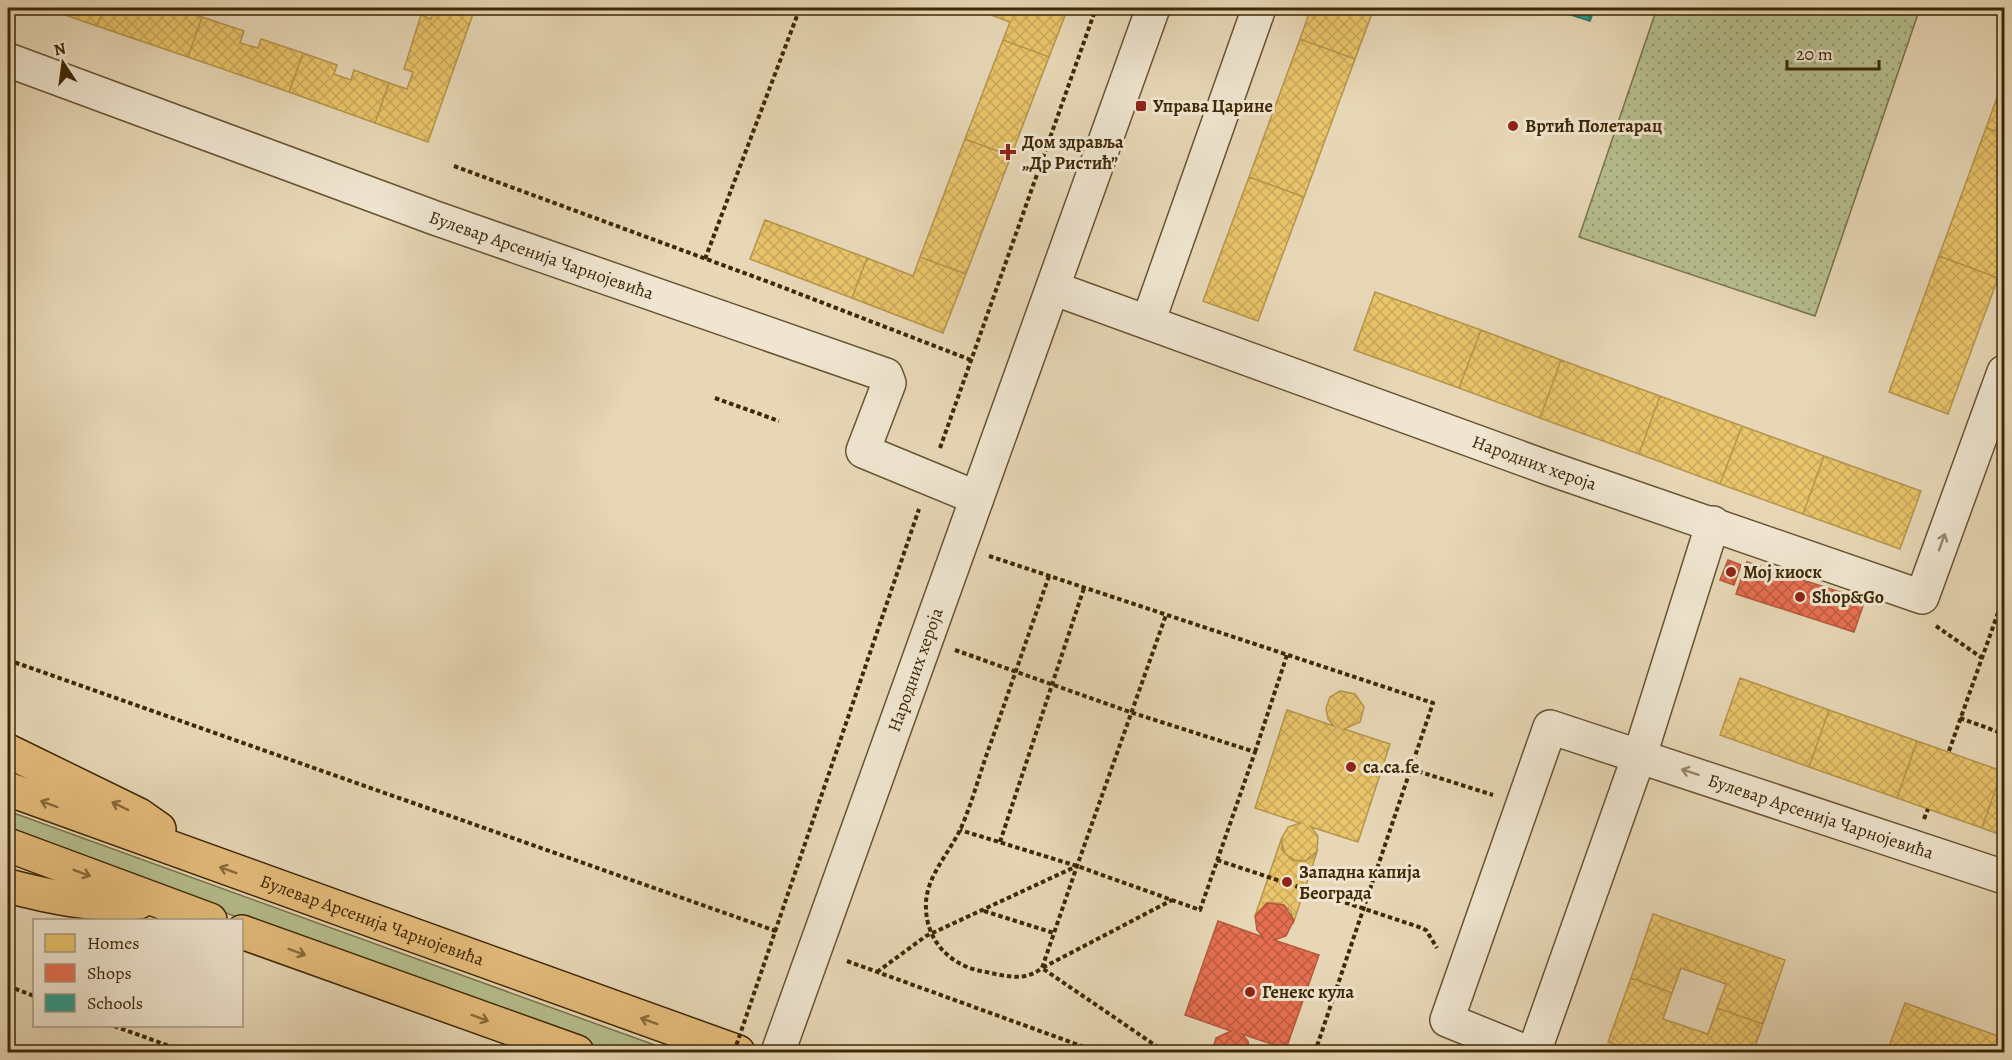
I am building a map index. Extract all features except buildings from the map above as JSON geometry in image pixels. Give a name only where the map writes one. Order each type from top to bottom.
[{"type":"highway","points":[[8,751],[139,815],[166,834],[183,853]]},
{"type":"highway","name":"Булевар Арсенија Чарнојевића","points":[[8,789],[736,1053]]},
{"type":"highway","points":[[8,845],[205,919]]},
{"type":"highway","points":[[8,886],[57,899],[116,905],[154,900]]},
{"type":"highway","points":[[243,932],[577,1053]]},
{"type":"street","name":"Народних хероја","points":[[778,1053],[1154,8]]},
{"type":"street","points":[[1148,322],[1259,8]]},
{"type":"street","name":"Булевар Арсенија Чарнојевића","points":[[8,60],[435,218],[886,375],[889,383],[863,451],[977,498]]},
{"type":"street","name":"Народних хероја","points":[[1053,288],[1551,469],[1922,597],[2004,372]]},
{"type":"street","points":[[1534,1053],[1639,756],[1713,523]]},
{"type":"street","name":"Булевар Арсенија Чарнојевића","points":[[1526,1053],[1448,1020],[1550,727],[2004,877]]},
{"type":"path","points":[[396,14],[399,8]]},
{"type":"path","points":[[705,259],[800,8]]},
{"type":"path","points":[[454,166],[971,360]]},
{"type":"path","points":[[715,399],[779,421]]},
{"type":"path","points":[[989,556],[1433,703],[1315,1053]]},
{"type":"path","points":[[1049,576],[960,830],[928,890],[926,910],[931,934],[952,960],[969,969],[1024,978],[1173,900]]},
{"type":"path","points":[[1000,842],[1084,588]]},
{"type":"path","points":[[1949,752],[2004,596]]},
{"type":"path","points":[[1042,968],[1166,615]]},
{"type":"path","points":[[946,646],[1133,713],[1255,752]]},
{"type":"path","points":[[960,830],[1077,866],[1200,909],[1287,655]]},
{"type":"path","points":[[8,660],[776,931]]},
{"type":"path","points":[[1960,718],[2004,734]]},
{"type":"path","points":[[1411,769],[1478,790]]},
{"type":"path","points":[[1217,860],[1426,930],[1439,951]]},
{"type":"path","points":[[877,972],[896,956],[931,934],[1077,866]]},
{"type":"path","points":[[983,911],[1054,933]]},
{"type":"path","points":[[847,961],[1098,1053]]},
{"type":"path","points":[[736,1053],[764,967]]},
{"type":"path","points":[[1042,968],[1165,1053]]},
{"type":"path","points":[[8,986],[33,996]]},
{"type":"path","points":[[117,1027],[186,1053]]},
{"type":"green space","points":[[1657,8],[1920,8],[1815,316],[1579,237]]},
{"type":"green space","points":[[8,811],[674,1052],[605,1052],[8,833]]},
{"type":"place","name":"Управа Царине","points":[[1141,106]]},
{"type":"place","name":"Вртић Полетарац","points":[[1513,126]]},
{"type":"place","name":"Дом здравља „Др Ристић”","points":[[1008,152]]},
{"type":"place","name":"Мој киоск","points":[[1731,572]]},
{"type":"place","name":"Shop&Go","points":[[1800,597]]},
{"type":"place","name":"ca.ca.fe","points":[[1351,767]]},
{"type":"place","name":"Западна капија Београда","points":[[1287,882]]},
{"type":"place","name":"Генекс кула","points":[[1250,992]]}]
